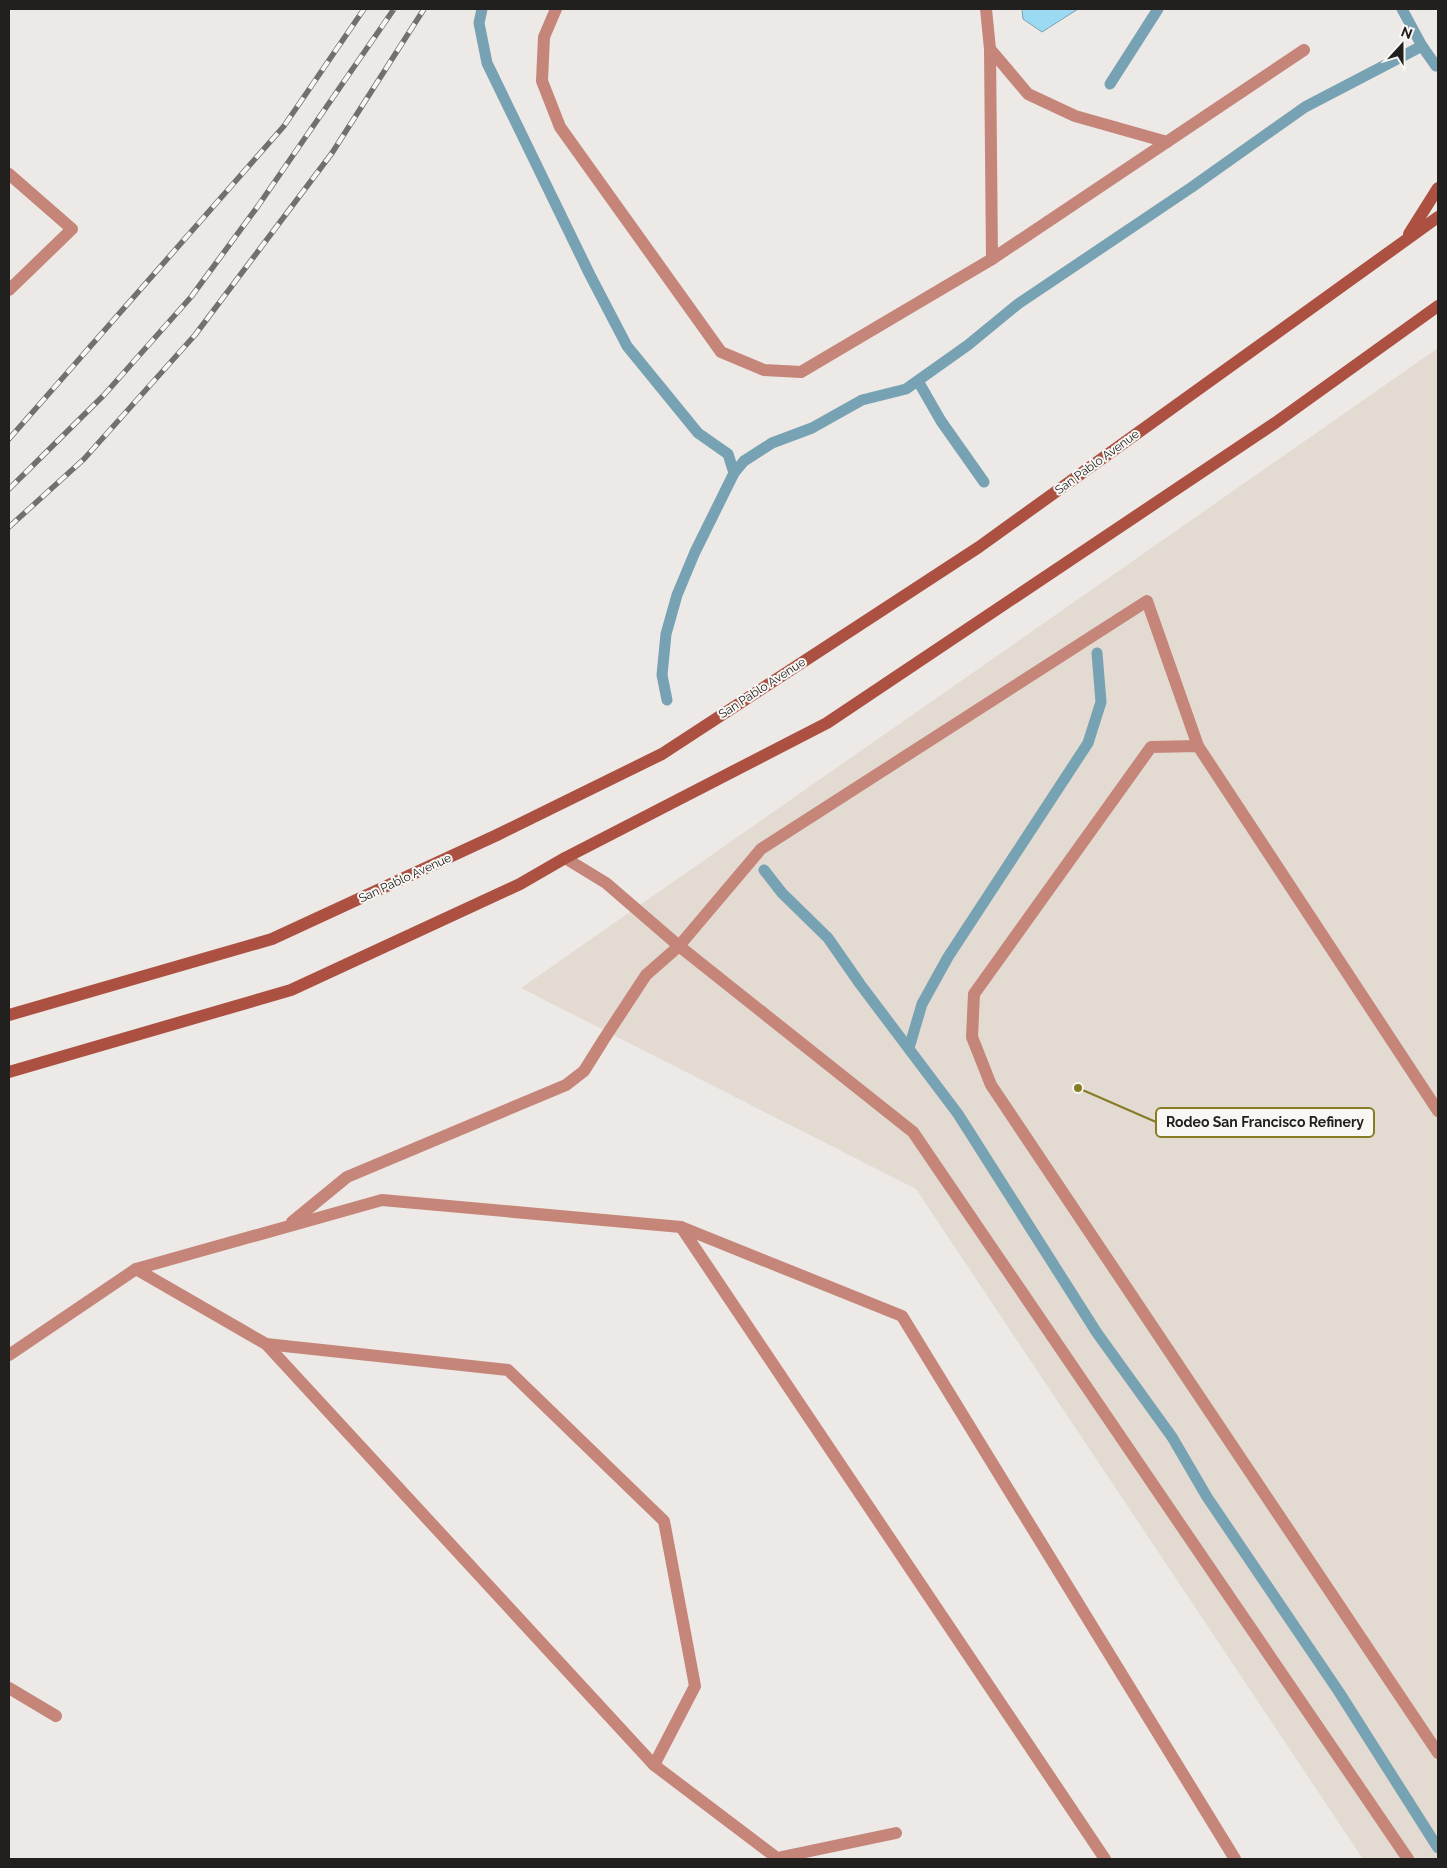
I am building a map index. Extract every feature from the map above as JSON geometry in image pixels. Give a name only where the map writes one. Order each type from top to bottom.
[{"type":"main road","points":[[1406,240],[1438,188]]},
{"type":"main road","name":"San Pablo Avenue","points":[[9,1015],[272,939],[497,835],[662,754],[979,547],[1438,217]]},
{"type":"main road","points":[[9,1072],[291,990],[520,884],[565,858],[827,723],[1275,423],[1438,306]]},
{"type":"lane","points":[[556,9],[544,37],[542,81],[560,126],[721,352],[764,370],[801,372],[992,259],[1304,50]]},
{"type":"lane","points":[[986,9],[990,50],[992,259]]},
{"type":"lane","points":[[990,50],[1028,94],[1075,116],[1167,142]]},
{"type":"lane","points":[[9,174],[72,229],[9,290]]},
{"type":"lane","points":[[287,1226],[347,1177],[566,1085],[584,1071],[646,975],[679,946],[761,848],[1147,601],[1198,746],[1438,1111]]},
{"type":"lane","points":[[1198,746],[1151,747],[974,994],[972,1037],[991,1085],[1438,1753]]},
{"type":"lane","points":[[565,858],[606,883],[679,946],[912,1132],[1408,1859]]},
{"type":"lane","points":[[9,1355],[136,1268],[382,1200],[681,1227],[902,1316],[1235,1859]]},
{"type":"lane","points":[[681,1227],[1105,1859]]},
{"type":"lane","points":[[136,1268],[266,1344],[654,1765],[777,1859],[896,1833]]},
{"type":"lane","points":[[266,1344],[508,1370],[664,1520],[695,1686],[654,1765]]},
{"type":"lane","points":[[9,1688],[56,1716]]},
{"type":"shaded area","points":[[1438,348],[1438,1859],[1363,1859],[916,1189],[521,988]]},
{"type":"water","points":[[1022,9],[1078,9],[1042,32],[1023,19]]},
{"type":"waterway","points":[[482,9],[479,23],[487,63],[590,275],[627,346],[698,433],[728,454],[734,473]]},
{"type":"waterway","points":[[1110,84],[1158,9]]},
{"type":"waterway","points":[[1402,9],[1422,46],[1436,66]]},
{"type":"waterway","points":[[667,700],[662,675],[666,634],[677,595],[695,552],[734,473],[744,461],[772,443],[812,428],[862,400],[906,389],[968,345],[1018,304],[1192,187],[1305,107],[1422,46]]},
{"type":"waterway","points":[[918,381],[941,421],[984,482]]},
{"type":"waterway","points":[[909,1048],[922,1004],[948,957],[1088,743],[1101,702],[1097,653]]},
{"type":"waterway","points":[[764,870],[782,893],[828,938],[860,984],[958,1114],[1097,1333],[1172,1437],[1207,1497],[1339,1692],[1438,1848]]},
{"type":"railway","points":[[9,439],[284,126],[364,9]]},
{"type":"railway","points":[[9,489],[104,395],[191,297],[258,206],[394,9]]},
{"type":"railway","points":[[9,527],[84,459],[195,335],[332,153],[424,9]]},
{"type":"place","name":"Rodeo San Francisco Refinery","points":[[1078,1088]]}]
